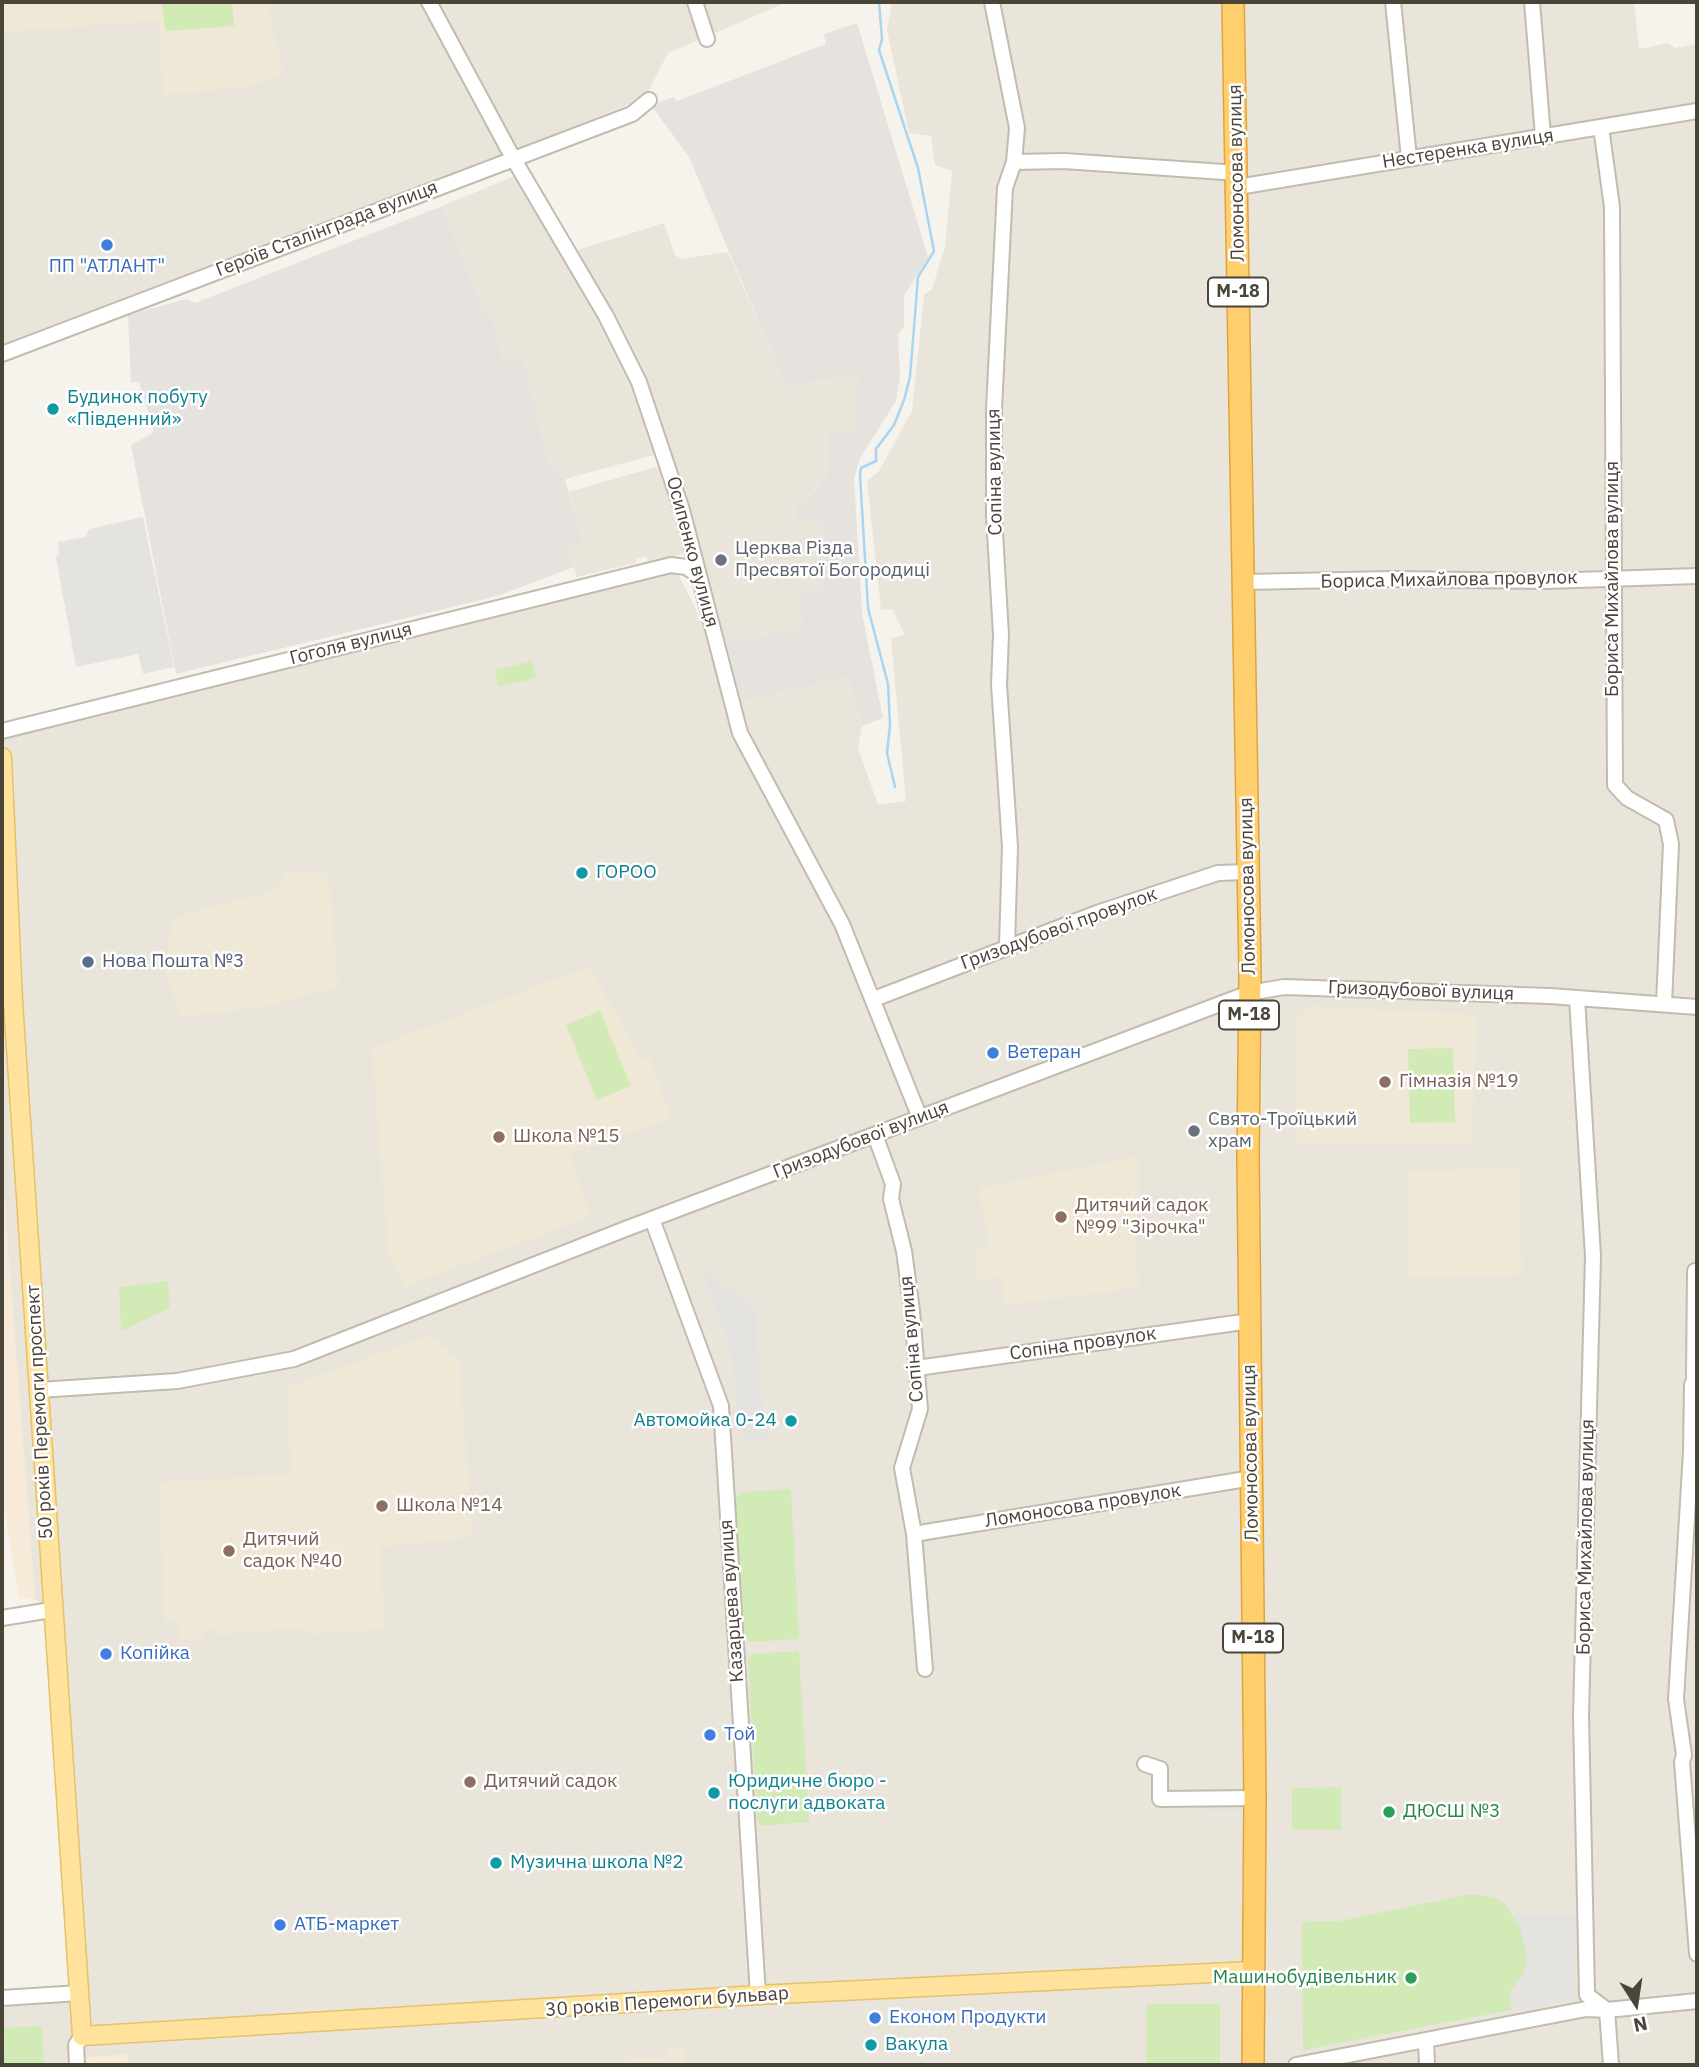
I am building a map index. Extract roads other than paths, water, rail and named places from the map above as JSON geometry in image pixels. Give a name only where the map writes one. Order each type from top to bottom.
[{"type":"highway","name":"Ломоносова вулиця","points":[[1233,2],[1248,872],[1255,1798],[1253,2065]]},
{"type":"main road","name":"50 років Перемоги проспект","points":[[2,757],[13,1002],[51,1610],[82,2036]]},
{"type":"main road","name":"30 років Перемоги бульвар","points":[[82,2036],[758,1995],[1252,1971]]},
{"type":"street","name":"Осипенко вулиця","points":[[429,2],[513,158],[607,316],[639,382],[667,458],[740,733],[806,854],[874,999],[920,1118]]},
{"type":"street","points":[[695,2],[707,39]]},
{"type":"street","name":"Сопіна вулиця","points":[[992,2],[1017,128],[1014,162],[1005,188],[994,409],[994,516],[1001,635],[999,684],[1010,847],[1007,946]]},
{"type":"street","points":[[1394,2],[1409,158]]},
{"type":"street","points":[[1532,2],[1543,136]]},
{"type":"street","name":"Героїв Сталінграда вулиця","points":[[2,354],[632,114],[649,100]]},
{"type":"street","name":"Нестеренка вулиця","points":[[1014,162],[1064,161],[1238,180],[1409,158],[1697,111]]},
{"type":"street","name":"Бориса Михайлова вулиця","points":[[1601,127],[1612,207],[1615,785],[1626,798],[1666,821],[1671,844],[1664,1004]]},
{"type":"street","name":"Гоголя вулиця","points":[[2,731],[671,565],[686,567],[698,575]]},
{"type":"street","name":"Бориса Михайлова провулок","points":[[1243,582],[1393,579],[1546,581],[1697,576]]},
{"type":"street","name":"Гризодубової провулок","points":[[874,999],[1007,946],[1218,873],[1248,872]]},
{"type":"street","name":"Гризодубової вулиця","points":[[39,1390],[177,1381],[293,1359],[652,1219],[1249,993],[1284,987],[1577,998],[1697,1007]]},
{"type":"street","name":"Бориса Михайлова вулиця","points":[[1577,998],[1593,1256],[1581,1715],[1587,1995],[1607,2010]]},
{"type":"street","name":"Сопіна вулиця","points":[[876,1135],[893,1184],[891,1199],[904,1251],[917,1368],[920,1409],[902,1468],[914,1534],[925,1669]]},
{"type":"street","name":"Казарцева вулиця","points":[[652,1219],[720,1406],[758,1995]]},
{"type":"street","points":[[1695,1271],[1696,1377],[1676,1699],[1685,1755],[1682,1762],[1697,1954]]},
{"type":"street","name":"Сопіна провулок","points":[[917,1368],[1250,1321]]},
{"type":"street","name":"Ломоносова провулок","points":[[914,1534],[1252,1478]]},
{"type":"street","points":[[2,1618],[51,1610]]},
{"type":"street","points":[[1145,1764],[1160,1769],[1160,1799],[1255,1798]]},
{"type":"street","points":[[2,1998],[79,1993]]},
{"type":"street","points":[[1296,2065],[1586,2009],[1607,2010],[1697,2000]]},
{"type":"street","points":[[1607,2010],[1611,2065]]},
{"type":"street","name":"50 років Перемоги проспект","points":[[77,2065],[76,2045],[82,2036]]},
{"type":"street","points":[[1426,2040],[1427,2065]]},
{"type":"waterway","points":[[879,2],[882,39],[879,50],[918,168],[934,251],[918,277],[910,377],[904,400],[894,425],[876,449],[876,461],[861,468],[860,475],[868,608],[888,684],[890,725],[887,753],[895,787]]},
{"type":"place","name":"ПП \"АТЛАНТ\"","points":[[107,245]]},
{"type":"place","name":"Будинок побуту «Південний»","points":[[53,409]]},
{"type":"place","name":"Церква Різда Пресвятої Богородиці","points":[[721,560]]},
{"type":"place","name":"ГОРОО","points":[[582,873]]},
{"type":"place","name":"Нова Пошта №3","points":[[88,962]]},
{"type":"place","name":"Ветеран","points":[[993,1053]]},
{"type":"place","name":"Гімназія №19","points":[[1385,1082]]},
{"type":"place","name":"Свято-Троїцький храм","points":[[1194,1131]]},
{"type":"place","name":"Школа №15","points":[[499,1137]]},
{"type":"place","name":"Дитячий садок №99 \"Зірочка\"","points":[[1061,1217]]},
{"type":"place","name":"Автомойка 0-24","points":[[791,1421]]},
{"type":"place","name":"Школа №14","points":[[382,1506]]},
{"type":"place","name":"Дитячий садок №40","points":[[229,1551]]},
{"type":"place","name":"Копійка","points":[[106,1654]]},
{"type":"place","name":"Той","points":[[710,1735]]},
{"type":"place","name":"Дитячий садок","points":[[470,1782]]},
{"type":"place","name":"Юридичне бюро - послуги адвоката","points":[[714,1793]]},
{"type":"place","name":"ДЮСШ №3","points":[[1389,1812]]},
{"type":"place","name":"Музична школа №2","points":[[496,1863]]},
{"type":"place","name":"АТБ-маркет","points":[[280,1925]]},
{"type":"place","name":"Машинобудівельник","points":[[1411,1978]]},
{"type":"place","name":"Економ Продукти","points":[[875,2018]]},
{"type":"place","name":"Вакула","points":[[871,2045]]}]
